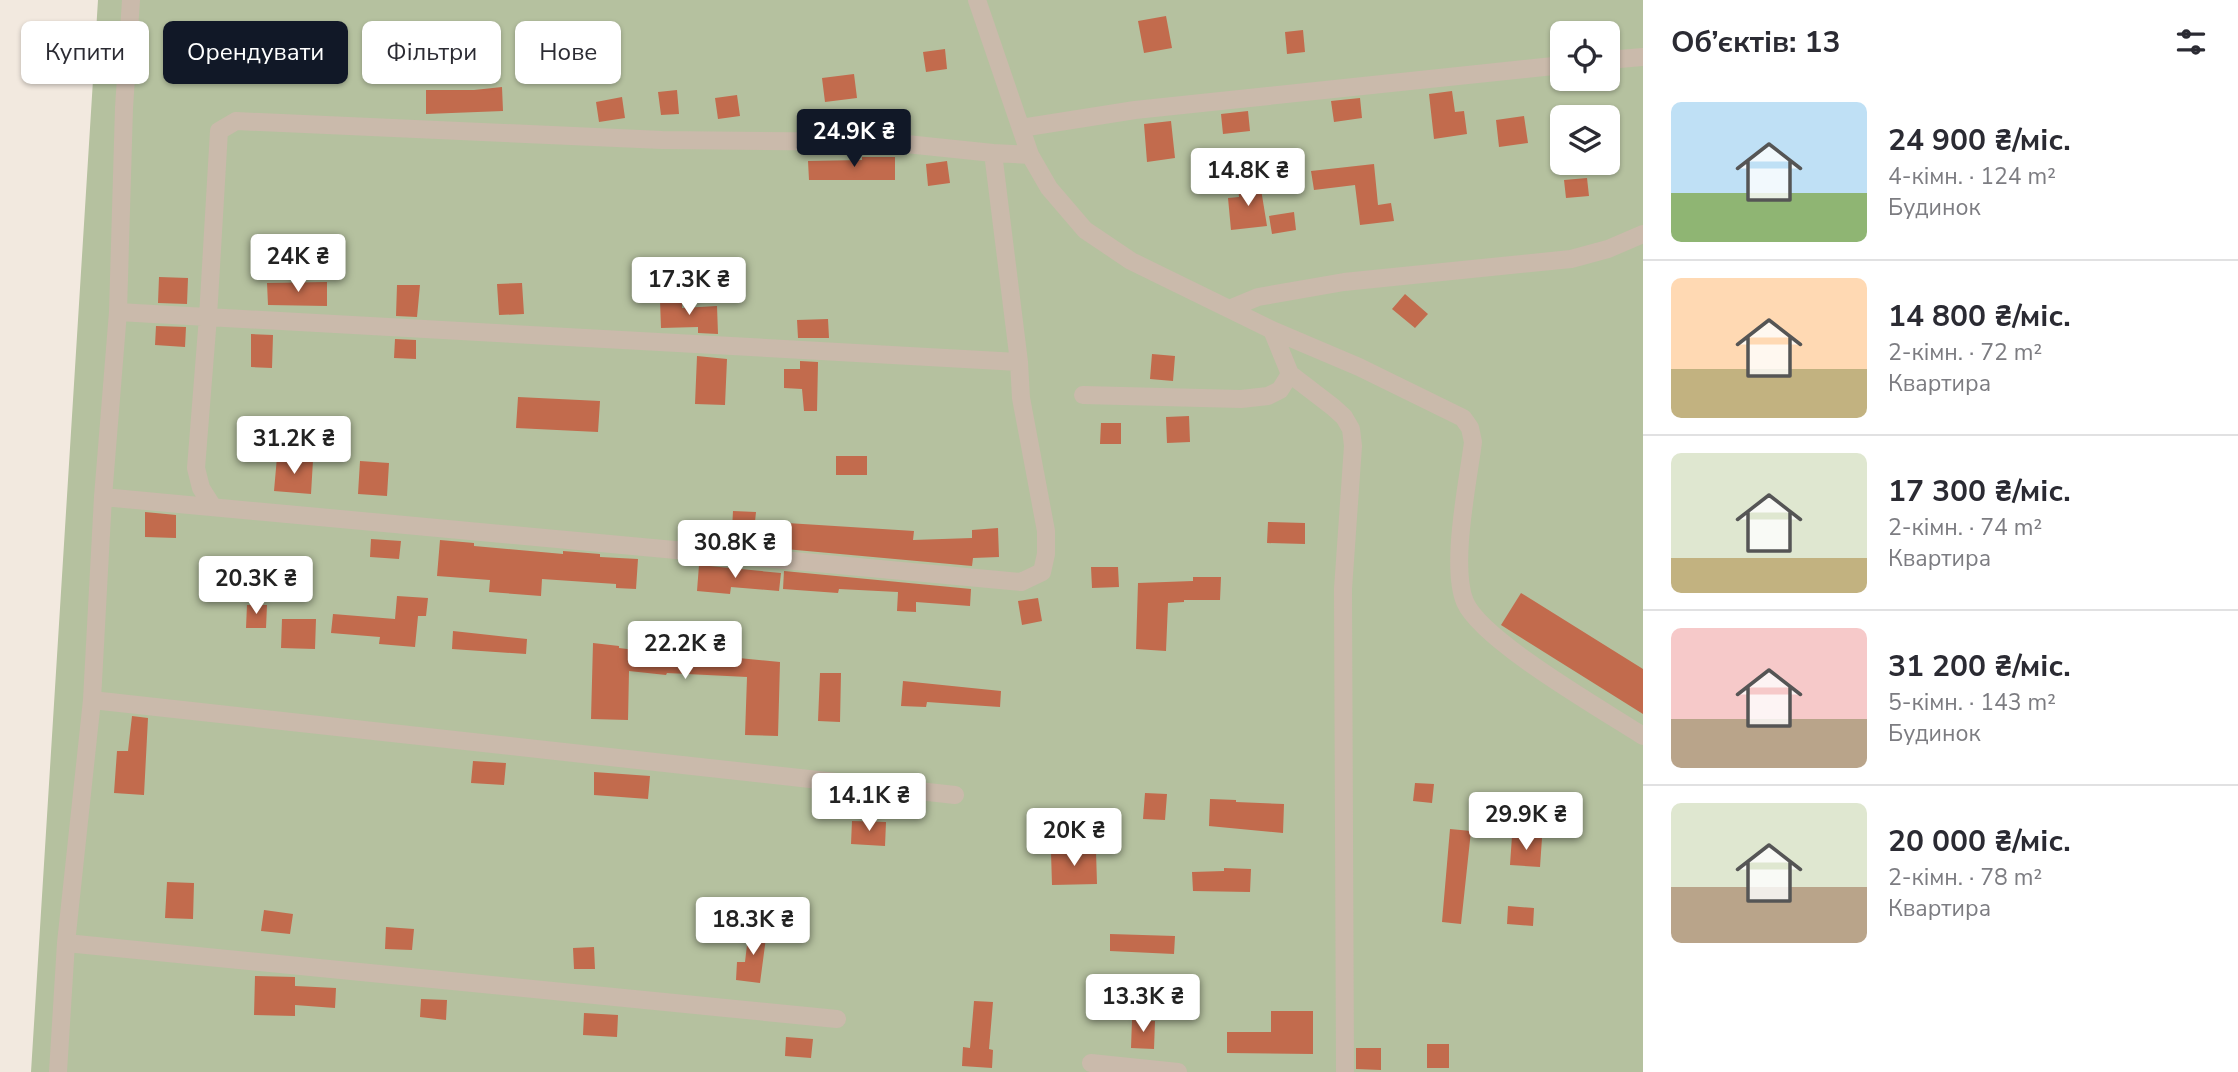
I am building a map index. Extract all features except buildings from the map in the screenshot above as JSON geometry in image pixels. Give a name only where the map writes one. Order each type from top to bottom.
[{"type":"street","points":[[58,1072],[66,943],[92,701],[103,497],[118,312],[124,108],[131,0]]},
{"type":"street","points":[[977,0],[1030,155],[1049,188],[1085,230],[1131,261],[1463,418],[1470,428],[1473,442],[1459,551],[1465,602],[1479,622],[1525,659],[1643,736]]},
{"type":"street","points":[[1620,59],[1643,57]]},
{"type":"street","points":[[1021,128],[1135,110],[1550,66]]},
{"type":"street","points":[[213,507],[201,488],[196,468],[219,131],[236,121],[662,140],[887,142],[1030,155]]},
{"type":"street","points":[[103,497],[1021,582],[1042,572],[1046,554],[1046,531],[1021,398],[1019,362],[993,153]]},
{"type":"street","points":[[1229,309],[1258,296],[1344,282],[1571,258],[1608,249],[1643,234]]},
{"type":"street","points":[[118,312],[1019,362]]},
{"type":"street","points":[[1272,330],[1290,374],[1344,417],[1351,429],[1353,446],[1343,589],[1345,1072]]},
{"type":"street","points":[[1083,395],[1241,399],[1268,396],[1280,390],[1290,374]]},
{"type":"street","points":[[92,701],[955,795]]},
{"type":"street","points":[[66,943],[836,1019]]},
{"type":"street","points":[[1091,1063],[1178,1072]]},
{"type":"green space","points":[[98,0],[1643,0],[1643,1072],[31,1072],[93,84],[149,84],[149,21],[97,21]]}]
